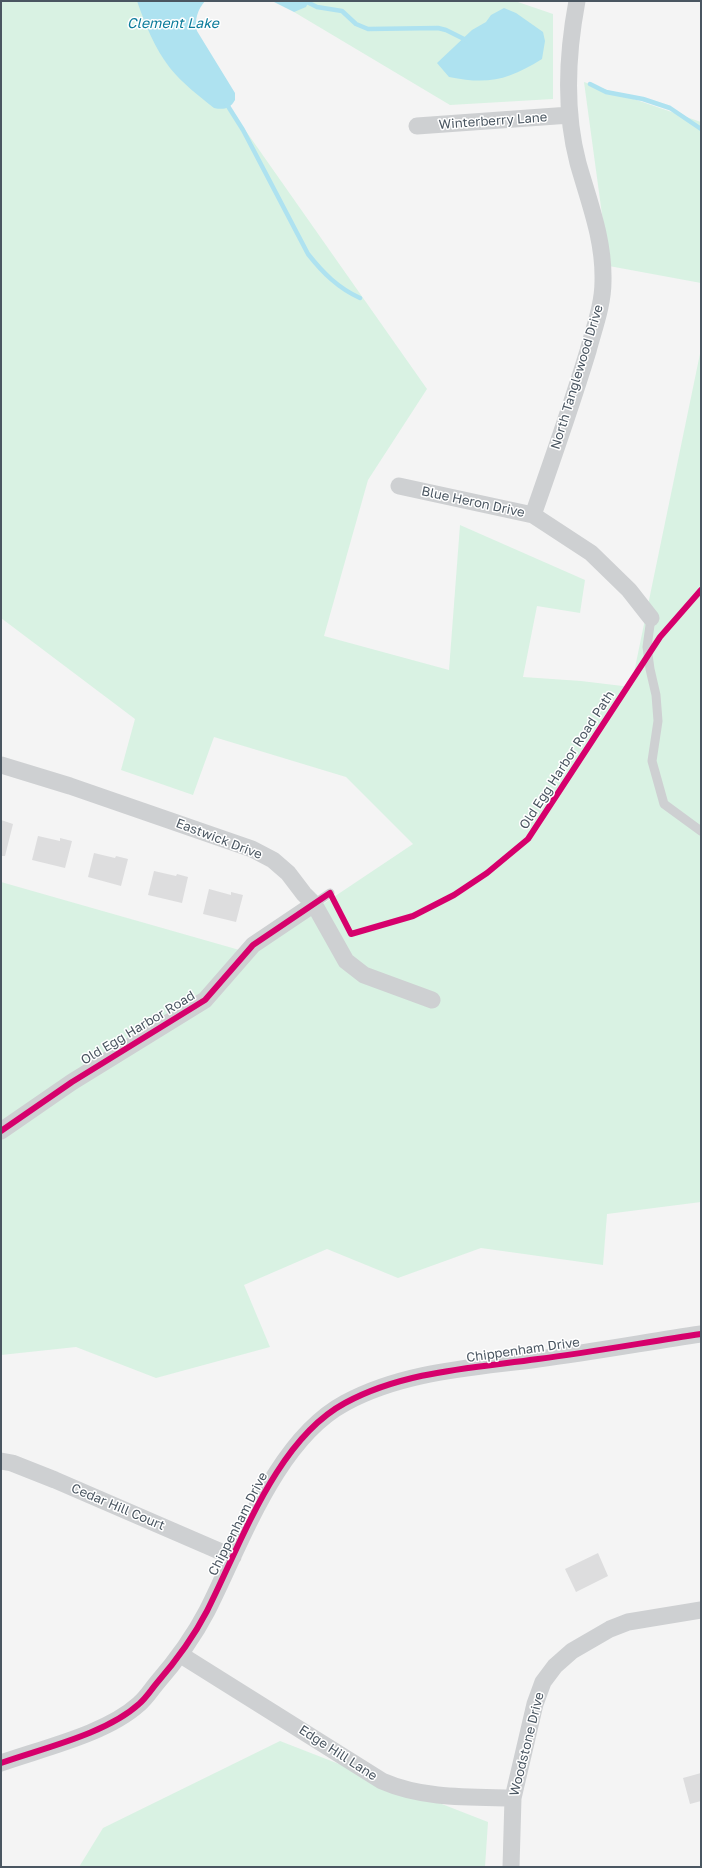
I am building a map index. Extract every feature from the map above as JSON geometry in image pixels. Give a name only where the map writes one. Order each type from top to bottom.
[{"type":"street","name":"North Tanglewood Drive","points":[[533,515],[576,389],[600,309],[604,282],[599,231],[578,161],[570,115],[568,64],[577,1]]},
{"type":"street","name":"Winterberry Lane","points":[[417,126],[570,115]]},
{"type":"street","name":"Blue Heron Drive","points":[[399,486],[533,515],[590,553],[629,590],[650,618]]},
{"type":"street","name":"Eastwick Drive","points":[[1,765],[78,789],[252,849],[273,860],[314,904],[346,961],[364,975],[432,1000]]},
{"type":"street","name":"Old Egg Harbor Road","points":[[1,1131],[72,1082],[205,1000],[253,945],[314,904]]},
{"type":"street","name":"Chippenham Drive","points":[[1,1763],[92,1732],[120,1718],[139,1704],[181,1655],[206,1613],[274,1475],[301,1438],[322,1419],[344,1404],[395,1382],[441,1372],[541,1359],[701,1334]]},
{"type":"street","name":"Cedar Hill Court","points":[[1,1461],[12,1463],[55,1480],[233,1557]]},
{"type":"street","name":"Woodstone Drive","points":[[511,1867],[513,1798],[535,1704],[543,1682],[555,1666],[572,1651],[610,1629],[628,1622],[701,1610]]},
{"type":"street","name":"Edge Hill Lane","points":[[181,1655],[382,1781],[400,1789],[446,1796],[513,1798]]},
{"type":"lane","points":[[650,618],[647,647],[656,695],[658,721],[652,761],[664,804],[701,831]]},
{"type":"lane","points":[[314,904],[330,893]]},
{"type":"green space","points":[[1,1],[142,1],[165,61],[229,107],[427,389],[368,480],[324,636],[449,670],[460,525],[585,580],[580,613],[537,606],[523,677],[581,681],[631,687],[701,349],[701,1202],[607,1214],[603,1265],[481,1248],[398,1278],[327,1249],[244,1285],[270,1347],[156,1378],[76,1347],[1,1355],[1,882],[250,953],[413,844],[346,777],[214,737],[193,795],[121,770],[135,719],[1,618]]},
{"type":"green space","points":[[297,1],[515,1],[553,14],[553,99],[450,105],[294,12]]},
{"type":"green space","points":[[584,82],[701,122],[701,283],[609,266]]},
{"type":"green space","points":[[280,1741],[488,1822],[485,1867],[79,1867],[103,1828]]},
{"type":"water","name":"Clement Lake","points":[[137,1],[205,1],[197,15],[196,27],[235,93],[235,100],[229,107],[223,109],[214,108],[175,74],[155,45]]},
{"type":"water","points":[[272,1],[309,1],[306,7],[294,12]]},
{"type":"water","points":[[504,8],[516,13],[543,32],[545,41],[542,59],[519,72],[498,79],[476,81],[449,77],[437,63],[472,30],[486,22],[491,15]]},
{"type":"building","points":[[1,820],[13,824],[5,856],[1,856]]},
{"type":"building","points":[[38,836],[60,841],[60,838],[72,841],[65,868],[32,860]]},
{"type":"building","points":[[94,853],[115,858],[116,856],[128,859],[121,886],[88,877]]},
{"type":"building","points":[[154,871],[188,877],[182,903],[148,895]]},
{"type":"building","points":[[209,889],[231,895],[231,892],[243,895],[236,922],[203,914]]},
{"type":"building","points":[[598,1553],[608,1576],[576,1592],[565,1569]]},
{"type":"building","points":[[701,1773],[701,1801],[690,1804],[683,1778]]},
{"type":"waterway","points":[[305,1],[317,7],[342,11],[356,24],[368,29],[438,28],[446,30],[468,41]]},
{"type":"waterway","points":[[590,84],[606,92],[643,99],[670,108],[701,129]]},
{"type":"waterway","points":[[226,103],[243,130],[308,254],[331,279],[345,290],[360,298]]},
{"type":"cycle path","name":"Old Egg Harbor Road Path","points":[[1,1131],[72,1082],[205,1000],[253,945],[330,893],[351,934],[413,916],[454,895],[487,873],[528,839],[660,637],[701,590]]},
{"type":"cycle path","points":[[1,1763],[92,1732],[125,1715],[144,1699],[177,1658],[202,1621],[247,1526],[280,1467],[299,1442],[321,1420],[345,1403],[368,1392],[391,1384],[439,1372],[538,1359],[701,1334]]}]
